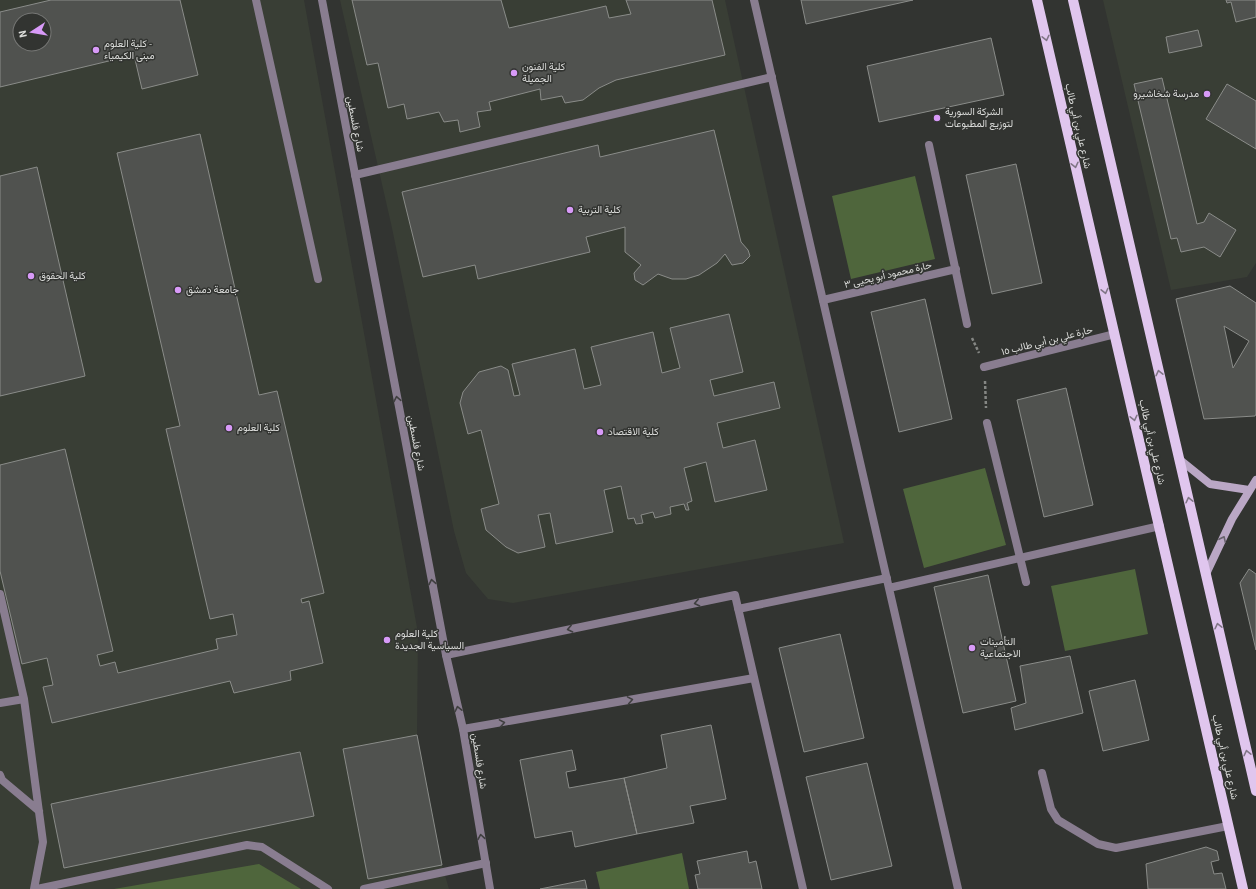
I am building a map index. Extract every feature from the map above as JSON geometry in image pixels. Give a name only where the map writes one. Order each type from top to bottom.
[{"type":"main road","name":"شارع علي بن أبي طالب","points":[[1037,0],[1243,889]]},
{"type":"main road","points":[[1074,0],[1256,791]]},
{"type":"main road","points":[[1179,459],[1210,484],[1249,490]]},
{"type":"main road","points":[[1206,574],[1232,519],[1256,480]]},
{"type":"street","points":[[256,0],[318,278]]},
{"type":"street","name":"شارع فلسطين","points":[[322,0],[446,655],[463,730],[490,889]]},
{"type":"street","points":[[754,0],[958,889]]},
{"type":"street","points":[[355,175],[772,77]]},
{"type":"street","points":[[929,145],[967,324]]},
{"type":"street","name":"حارة محمود أبو يحيى ٣","points":[[823,300],[956,269]]},
{"type":"street","name":"حارة علي بن أبي طالب ١٥","points":[[984,367],[1115,334]]},
{"type":"street","points":[[987,423],[1026,582]]},
{"type":"street","points":[[889,588],[1160,526]]},
{"type":"street","points":[[738,609],[887,578]]},
{"type":"street","points":[[0,594],[24,699],[43,842],[35,889],[247,845],[262,847],[328,889]]},
{"type":"street","points":[[446,655],[735,595],[803,889]]},
{"type":"street","points":[[463,730],[754,678]]},
{"type":"street","points":[[0,703],[24,699]]},
{"type":"street","points":[[1042,773],[1051,809],[1058,820],[1098,844],[1116,848],[1228,826]]},
{"type":"street","points":[[1,778],[39,811]]},
{"type":"street","points":[[364,889],[486,863]]},
{"type":"shaded area","name":"جامعة دمشق","points":[[0,0],[304,0],[418,633],[417,735],[442,865],[449,889],[0,889]]},
{"type":"shaded area","points":[[340,0],[725,0],[844,543],[513,603],[488,599],[466,573],[454,531],[392,228]]},
{"type":"shaded area","points":[[1103,0],[1256,0],[1256,263],[1247,277],[1171,290]]},
{"type":"green space","points":[[915,176],[935,259],[851,279],[832,196]]},
{"type":"green space","points":[[985,468],[1006,545],[924,568],[903,489]]},
{"type":"green space","points":[[1135,569],[1148,634],[1065,651],[1051,586]]},
{"type":"green space","points":[[682,853],[689,889],[600,889],[596,872]]},
{"type":"green space","points":[[259,864],[301,889],[114,889]]},
{"type":"building","name":"كلية العلوم - مبنى الكيمياء","points":[[51,0],[180,0],[198,75],[142,89],[134,55],[0,87],[0,12]]},
{"type":"building","name":"كلية الفنون الجميلة","points":[[352,0],[501,0],[509,28],[606,6],[609,18],[631,14],[626,0],[712,0],[725,55],[616,80],[599,88],[583,100],[565,103],[562,96],[541,100],[540,89],[489,102],[491,110],[477,112],[480,127],[460,132],[458,120],[444,122],[439,112],[407,119],[404,104],[388,108],[378,63],[367,65]]},
{"type":"building","points":[[801,0],[913,0],[806,24]]},
{"type":"building","points":[[1226,0],[1256,0],[1256,17],[1236,22],[1231,2],[1227,3]]},
{"type":"building","points":[[1198,30],[1202,46],[1169,53],[1166,37]]},
{"type":"building","points":[[991,38],[1004,95],[879,122],[867,66]]},
{"type":"building","points":[[1162,78],[1197,224],[1204,222],[1209,213],[1236,230],[1220,257],[1204,247],[1181,252],[1177,238],[1171,239],[1134,84]]},
{"type":"building","points":[[1227,84],[1256,101],[1256,149],[1206,119]]},
{"type":"building","name":"كلية التربية","points":[[714,130],[741,242],[748,250],[750,256],[743,263],[732,265],[725,254],[717,263],[699,275],[686,279],[672,279],[658,274],[643,285],[635,280],[634,273],[641,265],[625,252],[625,227],[586,237],[590,252],[478,279],[475,265],[423,277],[402,192],[598,145],[600,157]]},
{"type":"building","name":"كلية العلوم","points":[[200,134],[259,395],[277,391],[324,593],[301,599],[302,603],[309,601],[323,663],[290,671],[291,680],[234,693],[230,681],[52,723],[43,687],[53,685],[47,658],[22,664],[0,571],[0,465],[65,449],[113,651],[97,655],[100,666],[115,662],[118,673],[218,649],[216,639],[237,635],[233,614],[210,619],[166,429],[180,426],[117,153]]},
{"type":"building","points":[[1016,164],[1042,283],[992,294],[966,175]]},
{"type":"building","name":"كلية الحقوق","points":[[37,167],[85,376],[0,396],[0,176]]},
{"type":"building","points":[[1230,286],[1256,303],[1255,416],[1204,419],[1176,299]],"holes":[[[1224,326],[1249,341],[1233,368]]]},
{"type":"building","points":[[925,299],[952,419],[899,432],[871,312]]},
{"type":"building","name":"كلية الاقتصاد","points":[[729,314],[743,372],[710,380],[714,396],[774,382],[780,408],[717,423],[723,448],[755,440],[767,490],[715,502],[706,462],[684,468],[692,501],[687,503],[689,510],[686,510],[684,504],[670,507],[671,514],[655,518],[653,512],[641,515],[643,523],[636,524],[634,518],[628,519],[621,486],[604,490],[613,532],[556,544],[550,513],[538,515],[545,547],[518,553],[506,547],[486,530],[481,509],[499,504],[481,430],[468,434],[460,403],[463,392],[479,372],[501,366],[508,370],[514,396],[520,395],[512,364],[575,349],[584,389],[601,385],[591,347],[653,332],[662,373],[680,368],[670,328]]},
{"type":"building","points":[[1066,388],[1093,505],[1044,517],[1017,400]]},
{"type":"building","points":[[1249,569],[1256,574],[1256,650],[1240,583]]},
{"type":"building","points":[[988,575],[1016,701],[963,713],[934,587]]},
{"type":"building","points":[[840,634],[864,738],[804,752],[779,648]]},
{"type":"building","points":[[1070,656],[1083,713],[1015,730],[1011,708],[1026,703],[1020,666]]},
{"type":"building","points":[[1135,680],[1149,740],[1103,751],[1089,691]]},
{"type":"building","points":[[711,725],[726,799],[690,806],[694,823],[637,834],[624,778],[667,768],[661,735]]},
{"type":"building","points":[[417,735],[442,865],[368,879],[343,749]]},
{"type":"building","points":[[572,750],[576,770],[566,772],[569,788],[624,778],[637,834],[575,847],[572,831],[535,838],[520,760]]},
{"type":"building","points":[[300,752],[314,816],[64,868],[51,804]]},
{"type":"building","points":[[867,763],[892,866],[831,880],[806,777]]},
{"type":"building","points":[[1206,847],[1217,851],[1219,860],[1211,862],[1214,874],[1222,873],[1226,889],[1148,889],[1146,864]]},
{"type":"building","points":[[747,851],[749,863],[756,861],[762,889],[698,889],[695,875],[700,874],[697,861]]},
{"type":"building","points":[[585,880],[587,889],[540,889]]},
{"type":"place","name":"كلية العلوم - مبنى الكيمياء","points":[[96,50]]},
{"type":"place","name":"كلية الفنون الجميلة","points":[[514,73]]},
{"type":"place","name":"مدرسة شخاشيرو","points":[[1207,94]]},
{"type":"place","name":"الشركة السورية لتوزيع المطبوعات","points":[[937,118]]},
{"type":"place","name":"كلية التربية","points":[[570,210]]},
{"type":"place","name":"كلية الحقوق","points":[[31,276]]},
{"type":"place","name":"جامعة دمشق","points":[[178,290]]},
{"type":"place","name":"كلية العلوم","points":[[229,428]]},
{"type":"place","name":"كلية الاقتصاد","points":[[600,432]]},
{"type":"place","name":"كلية العلوم السياسية الجديدة","points":[[387,640]]},
{"type":"place","name":"التأمينات الاجتماعية","points":[[972,648]]}]
